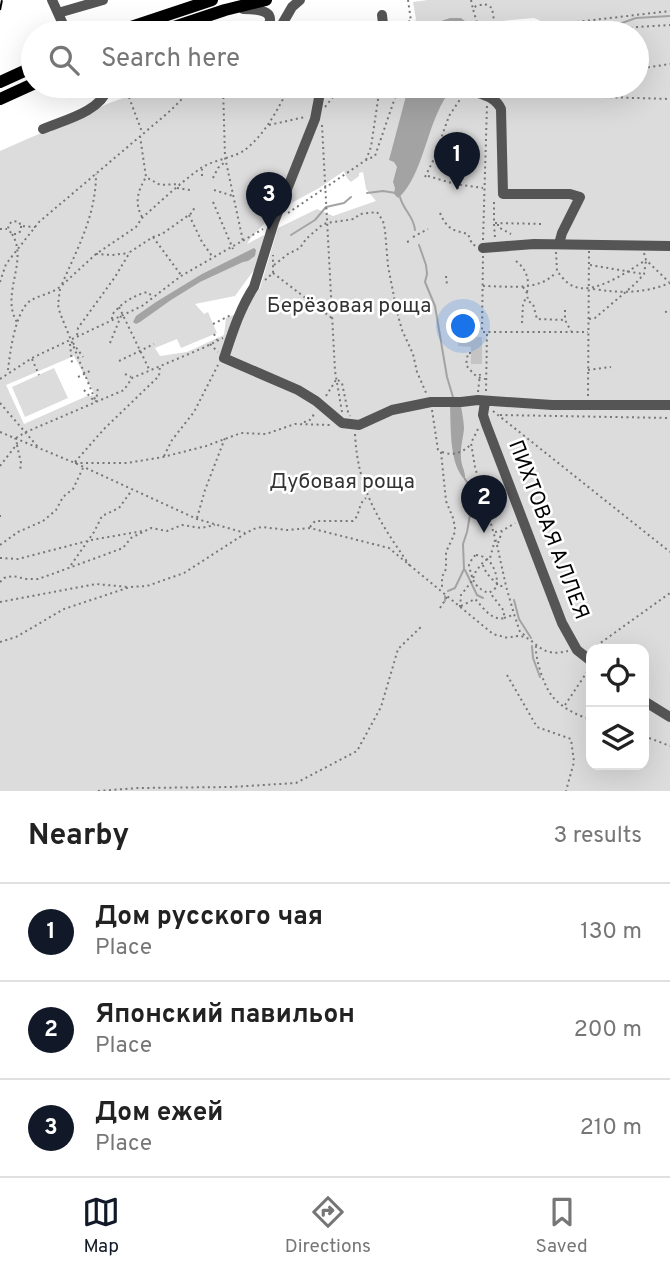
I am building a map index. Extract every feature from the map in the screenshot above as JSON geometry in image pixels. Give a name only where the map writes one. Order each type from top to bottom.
[{"type":"main road","points":[[149,21],[212,0]]},
{"type":"main road","points":[[192,21],[266,0]]},
{"type":"main road","points":[[0,82],[21,72]]},
{"type":"main road","points":[[0,99],[21,89]]},
{"type":"street","points":[[52,0],[62,21]]},
{"type":"street","points":[[58,13],[103,0]]},
{"type":"street","points":[[284,21],[300,0]]},
{"type":"street","points":[[225,10],[259,9],[265,11],[269,21]]},
{"type":"street","points":[[43,129],[88,110],[104,98]]},
{"type":"street","points":[[319,98],[317,120],[274,222],[257,279],[223,358],[298,390],[348,424],[366,423],[392,410],[430,402],[670,405]]},
{"type":"street","points":[[492,98],[501,109],[503,194],[570,194],[580,197],[557,244]]},
{"type":"street","points":[[483,248],[534,244],[589,248],[670,246]]},
{"type":"street","name":"ПИХТОВАЯ АЛЛЕЯ","points":[[487,403],[522,519],[562,623],[571,642],[586,658]]},
{"type":"street","points":[[649,704],[670,718]]},
{"type":"path","points":[[408,0],[411,21]]},
{"type":"path","points":[[471,0],[476,21]]},
{"type":"path","points":[[473,9],[485,4],[492,8],[494,21]]},
{"type":"path","points":[[585,21],[670,11]]},
{"type":"path","points":[[649,26],[670,24]]},
{"type":"path","points":[[649,67],[670,64]]},
{"type":"path","points":[[128,98],[141,134],[146,177],[137,197],[142,218]]},
{"type":"path","points":[[0,282],[6,264],[39,222],[183,98]]},
{"type":"path","points":[[223,98],[225,162],[243,242]]},
{"type":"path","points":[[8,372],[12,341],[25,306],[60,287],[96,254],[136,226],[202,168],[249,147],[268,125],[283,98]]},
{"type":"path","points":[[333,98],[317,120],[326,188],[336,379],[368,496],[380,521],[413,569]]},
{"type":"path","points":[[366,160],[371,147],[378,98]]},
{"type":"path","points":[[0,379],[32,358],[142,306],[181,276],[243,242],[375,156],[395,98]]},
{"type":"path","points":[[459,98],[425,176],[484,188]]},
{"type":"path","points":[[488,98],[482,332],[588,332]]},
{"type":"path","points":[[634,98],[670,99]]},
{"type":"path","points":[[268,125],[317,120]]},
{"type":"path","points":[[213,178],[218,167],[225,162]]},
{"type":"path","points":[[202,168],[202,176]]},
{"type":"path","points":[[96,174],[92,215],[60,287],[58,304],[96,403]]},
{"type":"path","points":[[146,177],[160,185],[182,184]]},
{"type":"path","points":[[177,188],[190,190]]},
{"type":"path","points":[[214,190],[234,196]]},
{"type":"path","points":[[213,202],[233,248]]},
{"type":"path","points":[[494,202],[495,239]]},
{"type":"path","points":[[77,336],[78,328],[130,253],[162,234],[193,212],[194,208]]},
{"type":"path","points":[[484,211],[494,211]]},
{"type":"path","points":[[257,279],[265,280],[273,273],[274,265],[327,223],[377,212],[380,214],[400,321],[413,354],[416,372],[430,402],[438,450],[441,452],[446,501],[455,527],[446,552],[442,591]]},
{"type":"path","points":[[189,214],[202,242],[213,257]]},
{"type":"path","points":[[440,214],[444,224],[468,234],[472,244],[483,248]]},
{"type":"path","points":[[8,229],[13,221],[22,226],[36,227]]},
{"type":"path","points":[[496,223],[543,224]]},
{"type":"path","points":[[496,223],[511,234]]},
{"type":"path","points":[[12,234],[21,231],[22,226]]},
{"type":"path","points":[[0,229],[8,229]]},
{"type":"path","points":[[8,229],[18,248],[10,308],[17,323]]},
{"type":"path","points":[[407,242],[428,229]]},
{"type":"path","points":[[153,237],[181,276]]},
{"type":"path","points":[[483,286],[538,284],[553,276],[557,271],[557,244]]},
{"type":"path","points":[[588,395],[589,248]]},
{"type":"path","points":[[96,254],[130,253]]},
{"type":"path","points":[[557,271],[575,288],[595,288],[646,259]]},
{"type":"path","points":[[589,288],[626,293],[650,290],[670,283],[646,259]]},
{"type":"path","points":[[588,319],[595,318],[626,293],[644,274],[646,259]]},
{"type":"path","points":[[516,261],[522,266],[529,285],[523,305],[522,323]]},
{"type":"path","points":[[589,265],[644,274]]},
{"type":"path","points":[[273,273],[333,319]]},
{"type":"path","points":[[446,276],[447,285]]},
{"type":"path","points":[[522,286],[528,301],[533,304],[537,319],[565,320]]},
{"type":"path","points":[[112,320],[112,315],[122,303],[147,292],[153,297]]},
{"type":"path","points":[[119,307],[149,370]]},
{"type":"path","points":[[213,324],[243,309]]},
{"type":"path","points":[[565,310],[565,320],[571,332]]},
{"type":"path","points":[[665,312],[670,311]]},
{"type":"path","points":[[110,343],[122,315]]},
{"type":"path","points":[[15,438],[124,390],[132,378],[203,348],[233,331]]},
{"type":"path","points":[[441,452],[451,455],[471,443],[487,403],[487,332]]},
{"type":"path","points":[[214,334],[218,341]]},
{"type":"path","points":[[70,340],[83,357]]},
{"type":"path","points":[[70,340],[72,363]]},
{"type":"path","points":[[119,361],[154,344]]},
{"type":"path","points":[[471,353],[468,353],[466,365],[473,374],[486,379]]},
{"type":"path","points":[[32,358],[40,375]]},
{"type":"path","points":[[163,457],[172,440],[194,412],[223,358]]},
{"type":"path","points":[[75,463],[104,429],[159,376],[160,365]]},
{"type":"path","points":[[588,370],[611,367]]},
{"type":"path","points":[[78,377],[90,371]]},
{"type":"path","points":[[125,374],[132,378]]},
{"type":"path","points":[[480,376],[487,403],[497,415],[670,552]]},
{"type":"path","points":[[75,463],[127,463],[163,457],[206,446],[241,433],[267,434],[301,424],[309,421],[336,379]]},
{"type":"path","points":[[336,379],[342,383],[348,424]]},
{"type":"path","points":[[96,403],[98,387]]},
{"type":"path","points":[[84,390],[96,403]]},
{"type":"path","points":[[0,403],[38,448]]},
{"type":"path","points":[[497,415],[670,418]]},
{"type":"path","points":[[301,424],[348,424]]},
{"type":"path","points":[[0,432],[197,519],[246,533]]},
{"type":"path","points":[[15,438],[20,471]]},
{"type":"path","points":[[197,519],[225,438]]},
{"type":"path","points":[[471,443],[491,531],[520,632],[546,652],[572,650],[586,658]]},
{"type":"path","points":[[0,466],[17,444]]},
{"type":"path","points":[[0,545],[18,532],[43,522],[56,510],[63,497],[73,489],[83,467]]},
{"type":"path","points":[[70,567],[102,516],[118,508],[133,489]]},
{"type":"path","points":[[310,528],[314,521],[353,522],[357,518],[360,503],[368,496]]},
{"type":"path","points":[[491,531],[502,531],[522,519]]},
{"type":"path","points":[[0,558],[18,559],[151,528],[167,531],[182,525],[201,528],[216,524]]},
{"type":"path","points":[[0,602],[96,584],[146,586],[184,573],[256,527],[287,530],[310,528],[389,548],[493,634],[508,638],[527,637]]},
{"type":"path","points":[[0,582],[13,576],[38,579],[122,548],[144,530]]},
{"type":"path","points":[[497,545],[502,531]]},
{"type":"path","points":[[0,539],[6,540]]},
{"type":"path","points":[[460,607],[461,595],[472,582],[476,571],[490,558],[495,539]]},
{"type":"path","points":[[489,593],[498,584],[497,575],[488,559],[476,555],[467,565],[472,582],[498,601],[505,611],[503,618]]},
{"type":"path","points":[[482,564],[485,571],[500,586],[506,586]]},
{"type":"path","points":[[476,571],[485,571]]},
{"type":"path","points":[[0,642],[16,637],[64,609],[130,587]]},
{"type":"path","points":[[608,644],[670,593]]},
{"type":"path","points":[[440,608],[448,596]]},
{"type":"path","points":[[460,607],[475,599],[493,617],[500,620],[514,614]]},
{"type":"path","points":[[98,791],[296,783],[357,751],[381,707],[398,649],[423,625]]},
{"type":"path","points":[[536,645],[535,653],[542,677],[551,695],[578,716],[586,718]]},
{"type":"path","points":[[565,706],[586,666]]},
{"type":"path","points":[[507,675],[537,727],[571,739],[574,762],[566,791]]},
{"type":"path","points":[[649,738],[670,746]]},
{"type":"green space","points":[[428,0],[670,0],[670,791],[0,791],[0,151],[123,98],[649,98],[649,21],[541,21],[534,18],[501,21],[415,21],[413,2]],"holes":[[[344,171],[351,182],[363,172],[366,189],[376,201],[333,216],[317,209],[278,228],[260,288],[244,311],[226,318],[224,335],[187,352],[160,356],[155,348],[177,339],[181,348],[217,333],[208,312],[204,314],[195,304],[235,296],[257,266],[264,235],[247,244],[267,221],[270,222],[281,195],[280,191],[291,186],[284,207]],[[74,356],[95,395],[24,424],[6,385]]]},
{"type":"green space","points":[[54,368],[68,398],[25,417],[12,387]]},
{"type":"shaded area","points":[[461,18],[465,21],[443,21]]},
{"type":"shaded area","points":[[405,98],[446,98],[411,182],[398,198],[394,194],[393,182],[397,167],[389,160]]},
{"type":"shaded area","points":[[254,248],[255,256],[248,261],[200,282],[140,322],[133,322],[136,316],[156,302],[202,274]]},
{"type":"shaded area","points":[[450,405],[461,406],[464,429],[461,458],[465,480],[453,455]]},
{"type":"building","points":[[482,337],[482,364],[471,364],[471,347],[458,346],[458,339]]},
{"type":"waterway","points":[[628,21],[670,16]]},
{"type":"waterway","points":[[367,193],[396,193]]},
{"type":"waterway","points":[[291,235],[315,220],[326,207],[344,203],[351,197]]},
{"type":"waterway","points":[[400,197],[415,230]]},
{"type":"waterway","points":[[419,245],[426,265],[425,282],[435,306],[453,397]]},
{"type":"waterway","points":[[448,591],[455,588],[464,569],[463,544],[472,504],[470,487],[465,479]]},
{"type":"waterway","points":[[465,570],[477,595],[483,598]]},
{"type":"waterway","points":[[445,596],[445,601]]},
{"type":"waterway","points":[[514,600],[519,619],[531,638]]},
{"type":"waterway","points":[[532,646],[540,677]]},
{"type":"railway","points":[[0,10],[2,0]]},
{"type":"place","name":"Дом русского чая","points":[[457,190]]},
{"type":"place","name":"Дом ежей","points":[[269,230]]},
{"type":"place","name":"Японcкий павильон","points":[[484,533]]},
{"type":"park label","name":"Берёзовая роща","points":[[349,306]]},
{"type":"park label","name":"Дубовая роща","points":[[342,482]]}]
